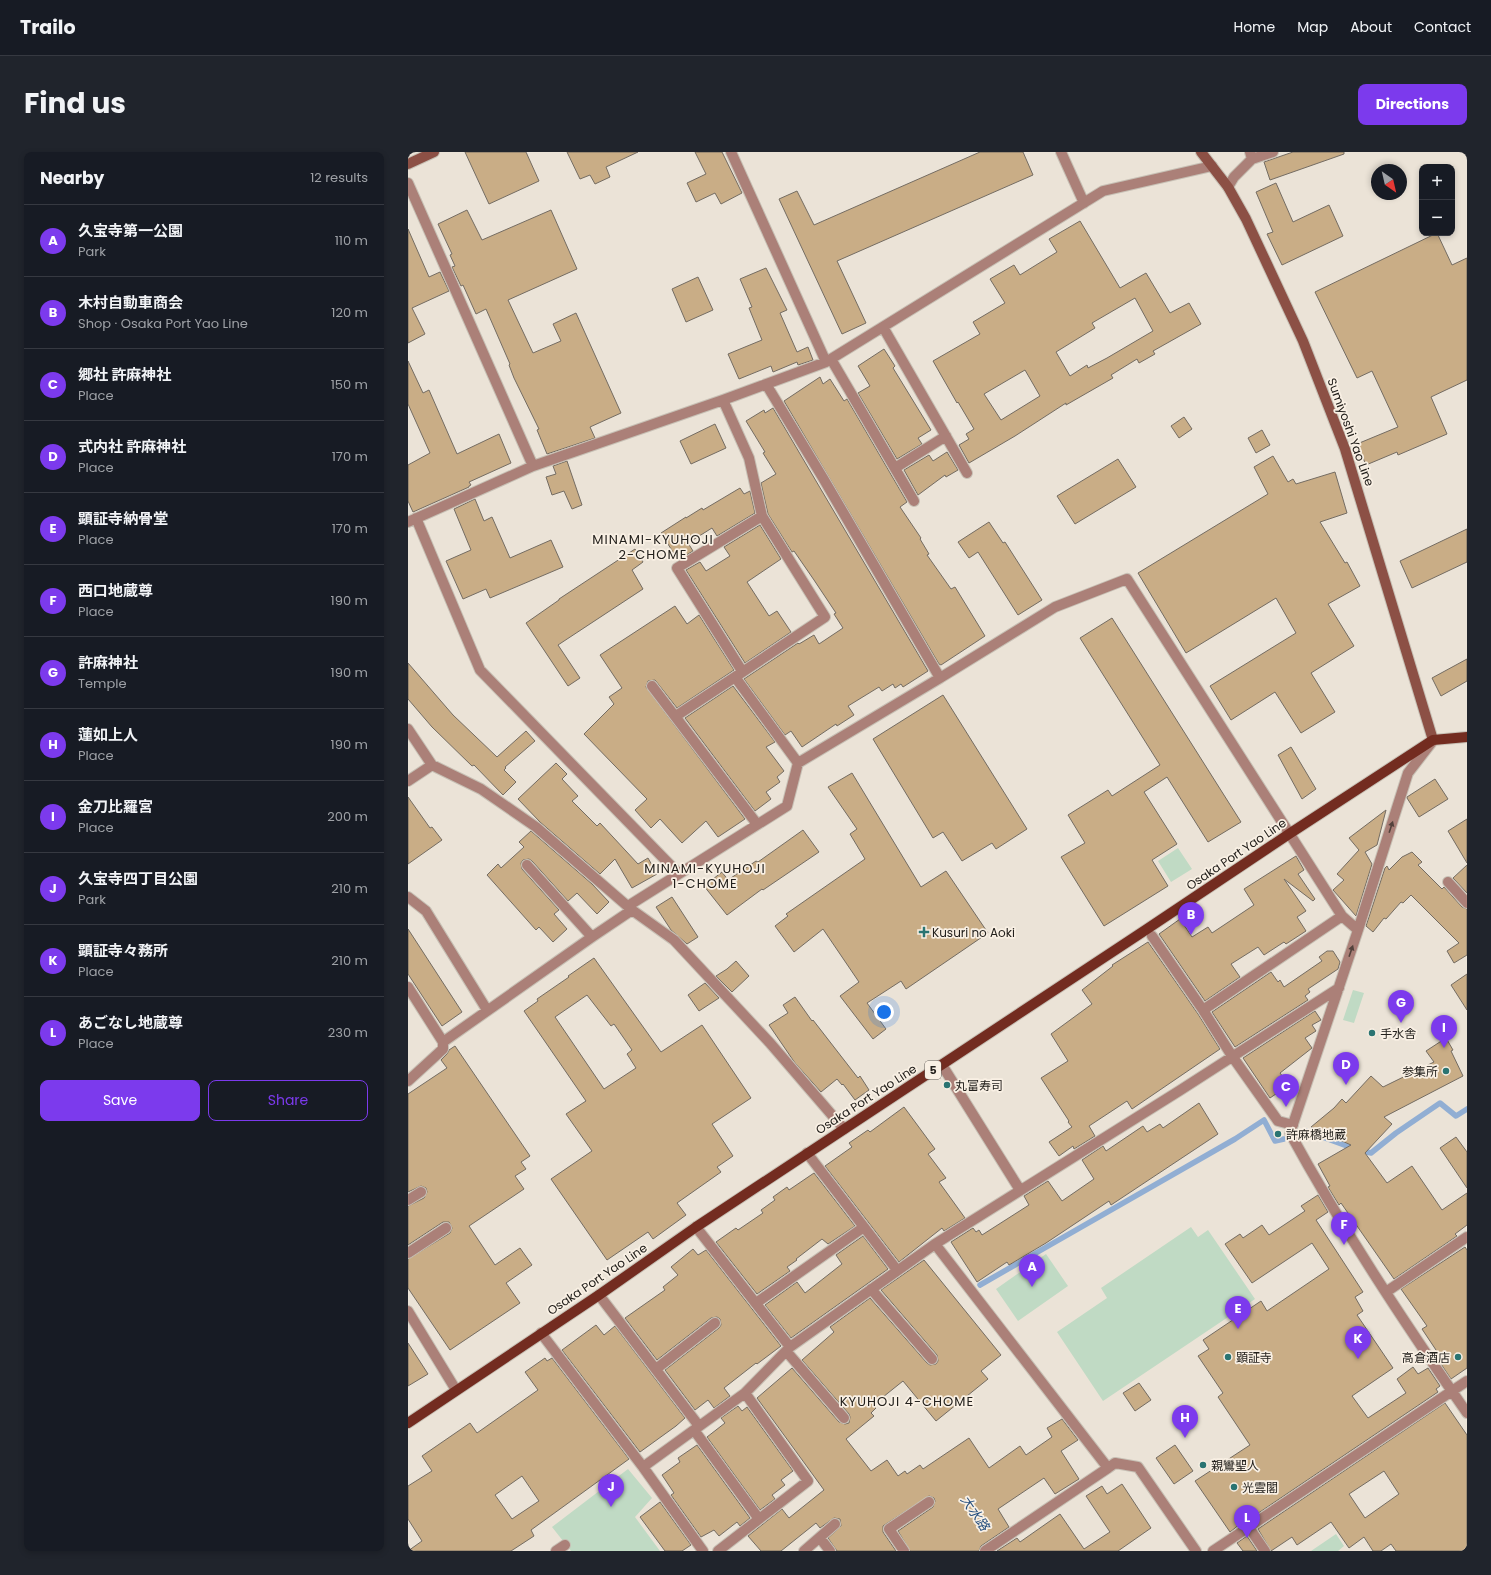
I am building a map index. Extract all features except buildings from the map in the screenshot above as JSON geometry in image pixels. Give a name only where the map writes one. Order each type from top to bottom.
[{"type":"main road","points":[[408,164],[434,152]]},
{"type":"main road","name":"Sumiyoshi Yao Line","points":[[1201,152],[1228,187],[1246,219],[1303,341],[1345,449],[1433,740]]},
{"type":"main road","name":"Osaka Port Yao Line","points":[[408,1423],[807,1153],[1433,740],[1467,737]]},
{"type":"street","points":[[731,152],[829,360],[914,501]]},
{"type":"street","points":[[1061,152],[1084,203]]},
{"type":"street","points":[[1228,187],[1251,155],[1273,152]]},
{"type":"street","points":[[679,874],[480,670],[412,520],[532,466],[723,400],[829,360],[1103,191],[1212,166]]},
{"type":"street","points":[[408,183],[532,466]]},
{"type":"street","points":[[883,327],[968,473]]},
{"type":"street","points":[[766,384],[940,678]]},
{"type":"street","points":[[676,716],[826,617],[762,516],[749,458],[723,400]]},
{"type":"street","points":[[895,468],[946,436]]},
{"type":"street","points":[[762,516],[677,568],[739,674],[798,763]]},
{"type":"street","points":[[443,1042],[679,874],[787,806],[798,763],[1055,607],[1127,579],[1342,916],[1358,930]]},
{"type":"street","points":[[652,686],[757,824]]},
{"type":"street","points":[[408,729],[432,765],[481,788],[536,826],[630,908],[674,940],[770,1043],[844,1129]]},
{"type":"street","points":[[1433,740],[1408,773],[1339,988],[1290,1133],[1322,1192],[1386,1292],[1467,1413]]},
{"type":"street","points":[[408,781],[432,765]]},
{"type":"street","points":[[528,865],[592,937]]},
{"type":"street","points":[[1448,882],[1467,903]]},
{"type":"street","points":[[408,897],[426,911],[487,1010]]},
{"type":"street","points":[[1203,1010],[1342,916]]},
{"type":"street","points":[[1152,936],[1203,1010],[1232,1056],[1278,1121],[1293,1125]]},
{"type":"street","points":[[408,987],[443,1042],[443,1049],[408,1081]]},
{"type":"street","points":[[643,1467],[745,1393],[788,1349],[897,1270],[935,1244],[1339,988]]},
{"type":"street","points":[[942,1065],[1020,1190]]},
{"type":"street","points":[[807,1153],[897,1270]]},
{"type":"street","points":[[408,1200],[422,1192]]},
{"type":"street","points":[[696,1227],[756,1303],[788,1349],[844,1418]]},
{"type":"street","points":[[756,1303],[864,1227]]},
{"type":"street","points":[[408,1254],[446,1228]]},
{"type":"street","points":[[1386,1292],[1467,1236]]},
{"type":"street","points":[[935,1244],[1108,1468]]},
{"type":"street","points":[[871,1289],[932,1359]]},
{"type":"street","points":[[599,1295],[656,1369],[759,1519]]},
{"type":"street","points":[[408,1311],[456,1390]]},
{"type":"street","points":[[656,1369],[715,1323]]},
{"type":"street","points":[[541,1333],[643,1467],[703,1551]]},
{"type":"street","points":[[1213,1551],[1248,1526],[1467,1381]]},
{"type":"street","points":[[718,1551],[808,1481],[745,1393]]},
{"type":"street","points":[[985,1551],[1115,1463],[1138,1467],[1196,1551]]},
{"type":"street","points":[[904,1551],[889,1529],[929,1502]]},
{"type":"street","points":[[804,1551],[835,1524]]},
{"type":"street","points":[[1248,1526],[1265,1551]]},
{"type":"street","points":[[820,1538],[830,1551]]},
{"type":"street","points":[[556,1551],[565,1545]]},
{"type":"green space","points":[[1178,848],[1192,869],[1171,882],[1158,861]]},
{"type":"green space","points":[[1353,990],[1364,993],[1354,1023],[1343,1020]]},
{"type":"green space","points":[[1191,1227],[1198,1237],[1208,1230],[1255,1299],[1103,1401],[1057,1332],[1107,1298],[1101,1288]]},
{"type":"green space","points":[[1046,1254],[1068,1286],[1018,1321],[996,1289]]},
{"type":"green space","points":[[628,1469],[652,1498],[635,1517],[660,1551],[571,1551],[552,1527]]},
{"type":"green space","points":[[1336,1534],[1344,1546],[1338,1551],[1311,1551]]},
{"type":"waterway","points":[[1306,1131],[1355,1149],[1371,1153],[1396,1133],[1440,1103],[1456,1116],[1467,1109]]},
{"type":"waterway","points":[[980,1285],[1235,1139],[1264,1120],[1275,1141],[1284,1139]]},
{"type":"place","name":"Kusuri no Aoki","points":[[924,932]]},
{"type":"place","name":"木村自動車商会","points":[[1191,935]]},
{"type":"place","name":"許麻神社","points":[[1401,1023]]},
{"type":"place","name":"手水舎","points":[[1372,1033]]},
{"type":"place","name":"金刀比羅宮","points":[[1444,1048]]},
{"type":"place","name":"参集所","points":[[1446,1071]]},
{"type":"place","name":"丸富寿司","points":[[947,1085]]},
{"type":"place","name":"式内社 許麻神社","points":[[1346,1085]]},
{"type":"place","name":"郷社 許麻神社","points":[[1286,1107]]},
{"type":"place","name":"許麻橋地蔵","points":[[1278,1134]]},
{"type":"place","name":"西口地蔵尊","points":[[1344,1245]]},
{"type":"place","name":"久宝寺第一公園","points":[[1032,1287]]},
{"type":"place","name":"顕証寺納骨堂","points":[[1238,1329]]},
{"type":"place","name":"顕証寺","points":[[1228,1357]]},
{"type":"place","name":"高倉酒店","points":[[1458,1357]]},
{"type":"place","name":"顕証寺々務所","points":[[1358,1359]]},
{"type":"place","name":"蓮如上人","points":[[1185,1438]]},
{"type":"place","name":"親鸞聖人","points":[[1203,1465]]},
{"type":"place","name":"光雲閣","points":[[1234,1487]]},
{"type":"place","name":"久宝寺四丁目公園","points":[[611,1507]]},
{"type":"place","name":"あごなし地蔵尊","points":[[1247,1538]]},
{"type":"district","name":"MINAMI-KYUHOJI 2-CHOME","points":[[653,546]]},
{"type":"district","name":"MINAMI-KYUHOJI 1-CHOME","points":[[705,876]]},
{"type":"district","name":"KYUHOJI 4-CHOME","points":[[907,1401]]},
{"type":"water label","name":"大水路","points":[[975,1513]]}]
